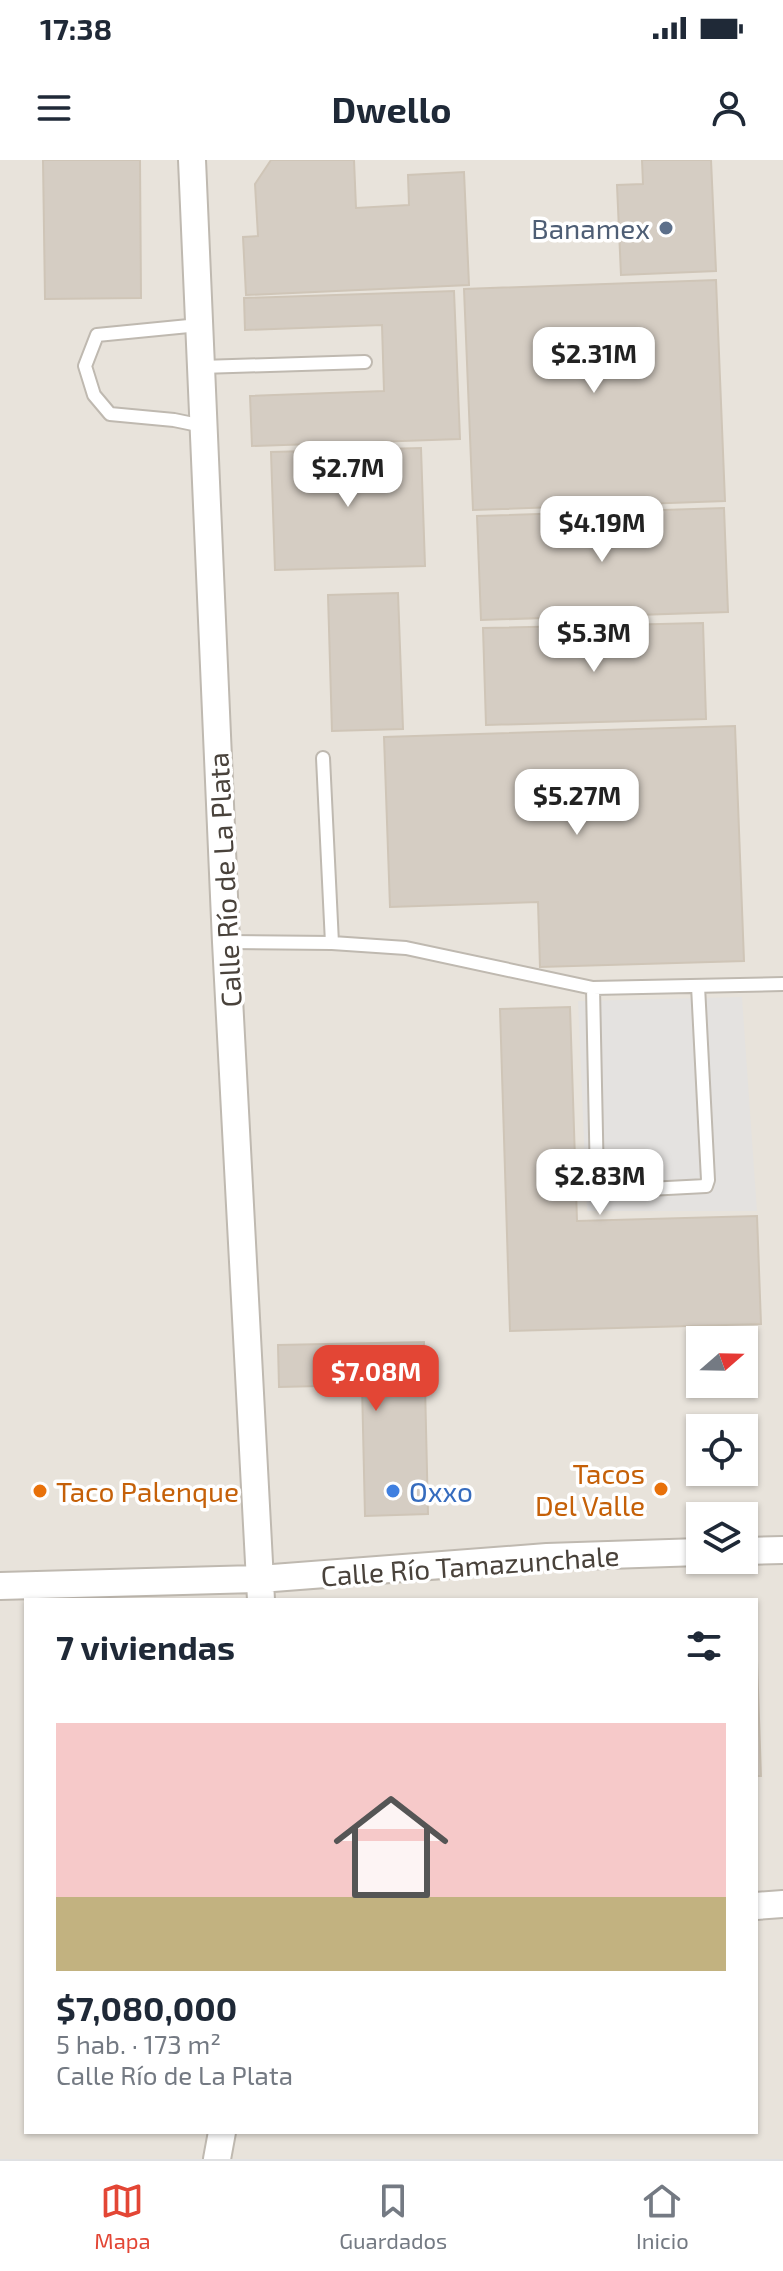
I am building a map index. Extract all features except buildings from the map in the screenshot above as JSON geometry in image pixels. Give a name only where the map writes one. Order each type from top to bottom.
[{"type":"street","name":"Calle Río de La Plata","points":[[192,160],[226,942],[260,1590]]},
{"type":"street","points":[[758,1551],[783,1550]]},
{"type":"street","name":"Calle Río Tamazunchale","points":[[0,1586],[260,1590],[547,1557],[686,1552]]},
{"type":"street","points":[[758,1906],[783,1904]]},
{"type":"street","points":[[217,2159],[222,2134]]},
{"type":"lane","points":[[199,325],[97,335],[85,366],[94,395],[110,414],[203,426]]},
{"type":"lane","points":[[201,367],[365,362]]},
{"type":"lane","points":[[323,758],[332,943]]},
{"type":"lane","points":[[226,942],[332,943],[406,948],[593,988],[783,984]]},
{"type":"lane","points":[[593,988],[597,1182],[601,1189],[610,1191],[706,1186],[698,986]]},
{"type":"shaded area","points":[[0,160],[783,160],[783,2159],[0,2159]]},
{"type":"shaded area","points":[[742,997],[757,1211],[587,1211],[578,1001]]},
{"type":"place","name":"Banamex","points":[[666,228]]},
{"type":"place","name":"Tacos Del Valle","points":[[661,1489]]},
{"type":"place","name":"Taco Palenque","points":[[40,1491]]},
{"type":"place","name":"Oxxo","points":[[393,1491]]}]
